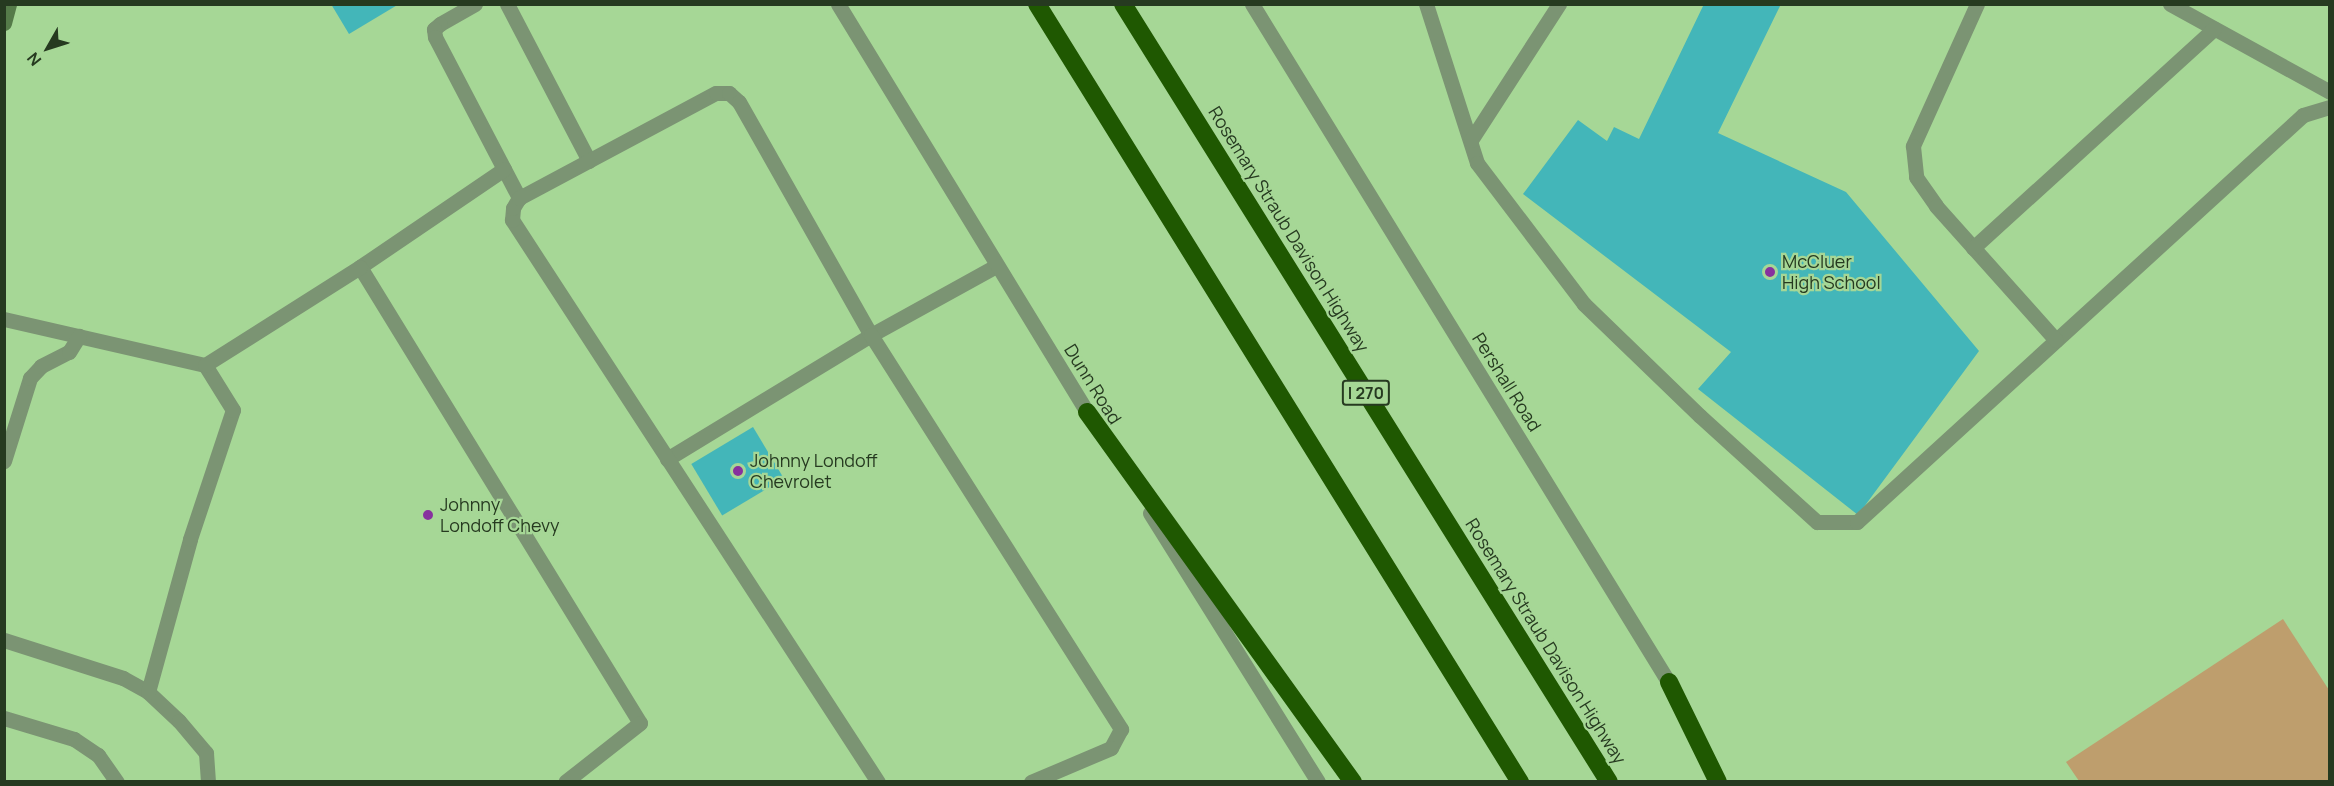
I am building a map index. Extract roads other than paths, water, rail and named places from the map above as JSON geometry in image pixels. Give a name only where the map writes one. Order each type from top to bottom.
[{"type":"highway","points":[[1037,4],[1520,782]]},
{"type":"highway","name":"Rosemary Straub Davison Highway","points":[[1123,4],[1610,782]]},
{"type":"highway","points":[[1087,412],[1353,782]]},
{"type":"highway","points":[[1669,682],[1718,782]]},
{"type":"main road","points":[[4,23],[9,4]]},
{"type":"street","points":[[475,4],[435,29],[435,37],[519,198]]},
{"type":"street","points":[[507,4],[589,161]]},
{"type":"street","name":"Dunn Road","points":[[838,4],[996,266],[1318,782]]},
{"type":"street","name":"Pershall Road","points":[[1252,4],[1669,682],[1727,782]]},
{"type":"street","points":[[1426,4],[1478,163],[1584,304],[1700,416],[1817,522],[1857,522],[2303,115],[2330,107]]},
{"type":"street","points":[[1471,140],[1559,4]]},
{"type":"street","points":[[1977,4],[1913,146],[1916,177],[1936,206],[2056,340]]},
{"type":"street","points":[[2170,4],[2330,92]]},
{"type":"street","points":[[1973,248],[2214,29]]},
{"type":"street","points":[[878,782],[512,220],[513,208],[519,198],[716,93],[729,93],[739,102],[871,335],[1121,729],[1111,747],[1030,782]]},
{"type":"street","points":[[205,365],[360,267],[504,169]]},
{"type":"street","points":[[668,459],[871,335],[996,266]]},
{"type":"street","points":[[360,267],[640,723],[565,782]]},
{"type":"street","points":[[4,319],[205,365],[233,410],[190,539],[148,692]]},
{"type":"street","points":[[4,461],[30,378],[41,366],[69,352],[79,336]]},
{"type":"street","points":[[4,640],[123,678],[148,692],[179,721],[206,753],[208,782]]},
{"type":"street","points":[[4,718],[74,739],[98,755],[117,782]]},
{"type":"place","name":"McCluer High School","points":[[1770,272]]},
{"type":"place","name":"Johnny Londoff Chevrolet","points":[[738,471]]},
{"type":"place","name":"Johnny Londoff Chevy","points":[[428,515]]}]
